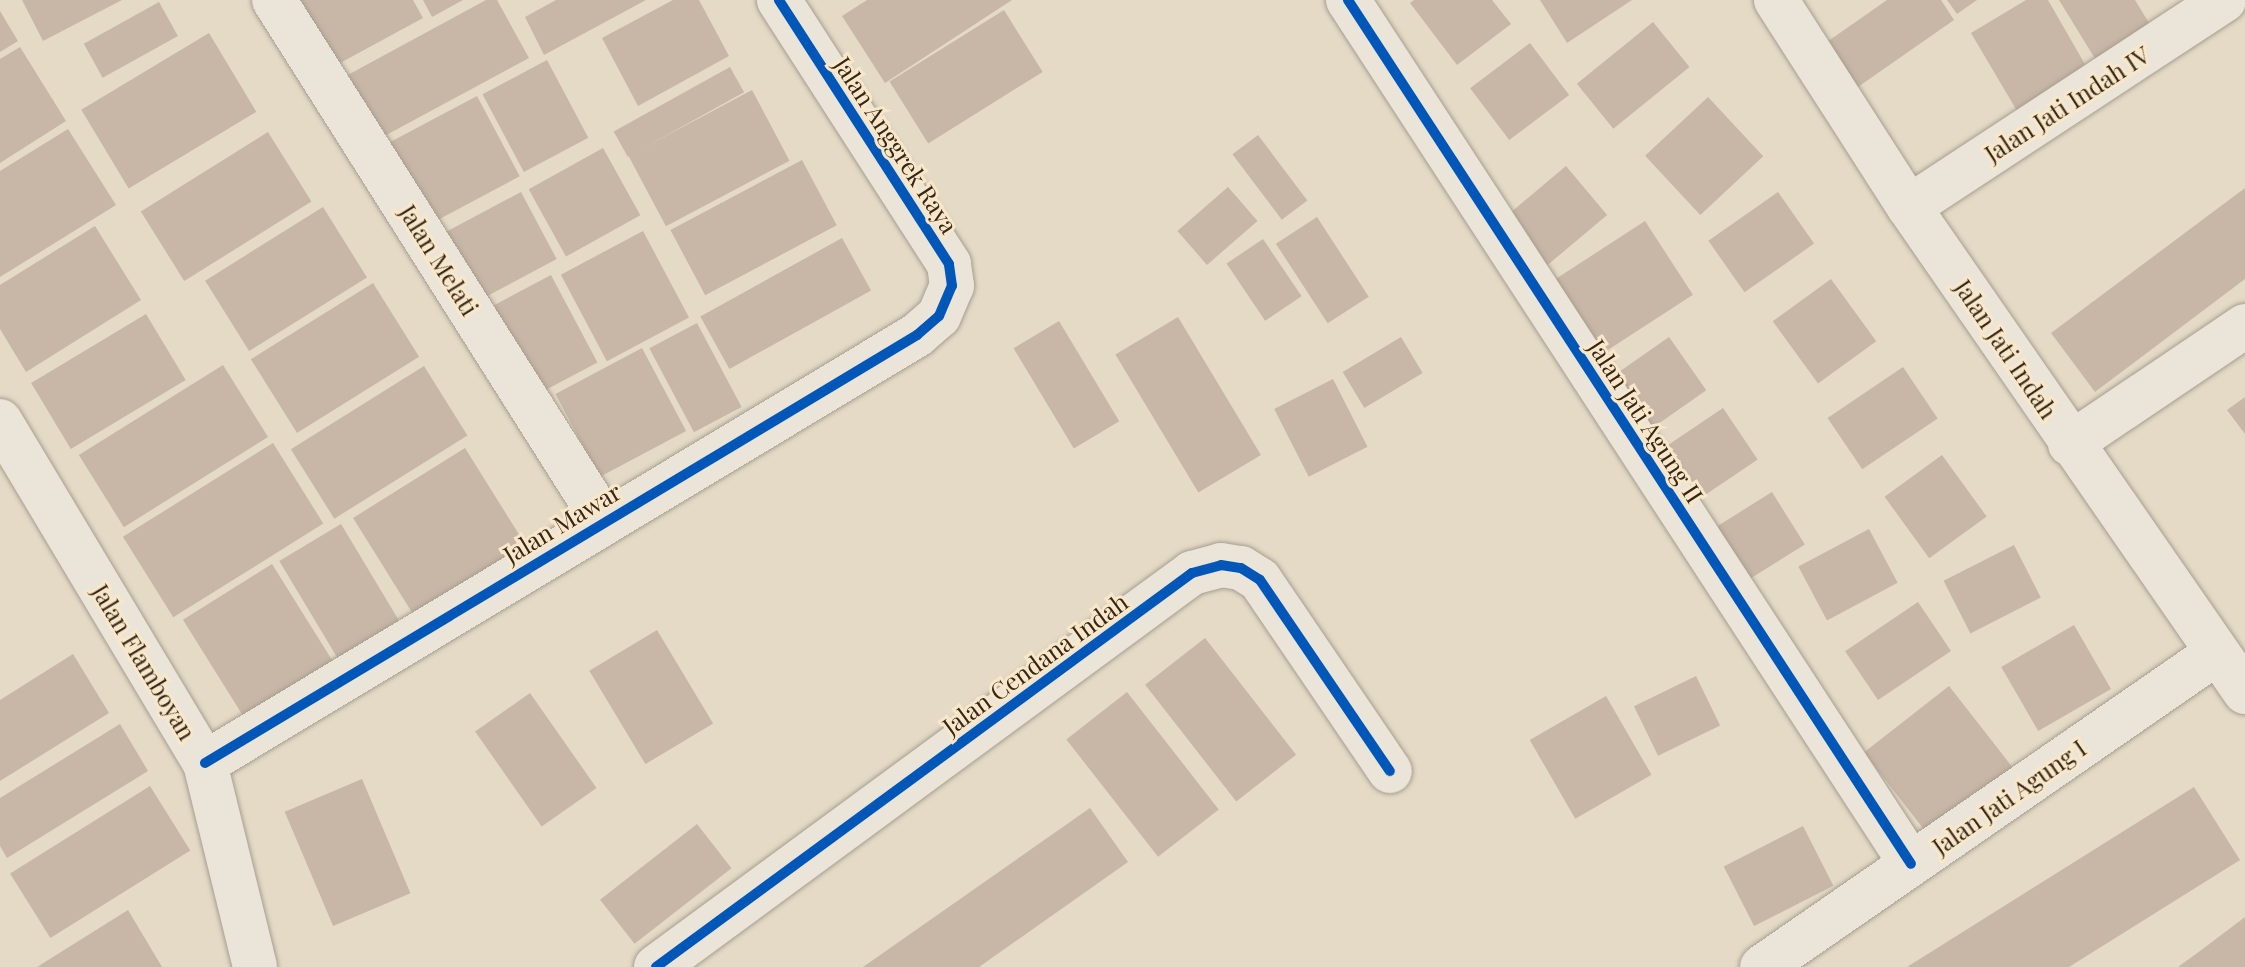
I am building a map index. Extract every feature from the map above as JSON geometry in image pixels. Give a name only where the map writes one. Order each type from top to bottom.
[{"type":"street","name":"Jalan Melati","points":[[274,0],[603,520]]},
{"type":"street","name":"Jalan Anggrek Raya","points":[[779,0],[949,264],[952,286],[939,316]]},
{"type":"street","name":"Jalan Jati Agung II","points":[[1348,0],[1911,864]]},
{"type":"street","name":"Jalan Jati Indah","points":[[1776,0],[1909,207],[2215,654],[2245,692]]},
{"type":"street","name":"Jalan Jati Indah IV","points":[[1909,207],[2224,0]]},
{"type":"street","name":"Jalan Mawar","points":[[205,763],[603,520],[917,335],[939,316]]},
{"type":"street","points":[[2070,444],[2245,326]]},
{"type":"street","name":"Jalan Flamboyan","points":[[0,421],[205,763],[255,967]]},
{"type":"street","name":"Jalan Cendana Indah","points":[[656,967],[1192,573],[1221,565],[1241,568],[1260,580],[1390,771]]},
{"type":"street","name":"Jalan Jati Agung I","points":[[1762,967],[2215,654]]},
{"type":"building","points":[[22,0],[122,0],[43,41]]},
{"type":"building","points":[[294,0],[413,0],[423,18],[331,68]]},
{"type":"building","points":[[423,0],[463,0],[432,17]]},
{"type":"building","points":[[486,0],[497,0],[529,58],[377,140],[344,77]]},
{"type":"building","points":[[556,0],[646,0],[544,55],[525,17]]},
{"type":"building","points":[[673,0],[699,0],[729,56],[638,106],[602,38]]},
{"type":"building","points":[[867,0],[1012,0],[885,83],[842,16]]},
{"type":"building","points":[[1414,0],[1492,0],[1511,24],[1457,65],[1410,3]]},
{"type":"building","points":[[1540,0],[1632,0],[1567,43]]},
{"type":"building","points":[[1887,0],[1941,0],[1954,20],[1855,89],[1824,44]]},
{"type":"building","points":[[1947,0],[1977,0],[1957,14]]},
{"type":"building","points":[[2026,0],[2048,0],[2090,73],[2020,116],[1971,33]]},
{"type":"building","points":[[2059,0],[2135,0],[2157,36],[2102,70]]},
{"type":"building","points":[[159,2],[178,36],[103,78],[84,44]]},
{"type":"building","points":[[1004,10],[1043,72],[928,143],[890,82]]},
{"type":"building","points":[[0,11],[18,41],[0,52]]},
{"type":"building","points":[[1653,22],[1690,67],[1613,129],[1577,84]]},
{"type":"building","points":[[209,33],[256,112],[129,189],[81,110]]},
{"type":"building","points":[[1530,43],[1569,95],[1509,140],[1470,88]]},
{"type":"building","points":[[20,47],[66,121],[0,163],[0,59]]},
{"type":"building","points":[[547,60],[588,138],[524,172],[483,94]]},
{"type":"building","points":[[730,67],[744,92],[628,157],[614,131]]},
{"type":"building","points":[[752,90],[790,161],[666,226],[628,156]]},
{"type":"building","points":[[477,96],[520,176],[429,225],[386,144]]},
{"type":"building","points":[[1708,97],[1763,156],[1700,215],[1645,156]]},
{"type":"building","points":[[68,129],[116,205],[0,277],[0,171]]},
{"type":"building","points":[[268,132],[311,202],[184,281],[141,211]]},
{"type":"building","points":[[1258,135],[1307,200],[1282,220],[1232,154]]},
{"type":"building","points":[[603,148],[640,215],[566,257],[529,189]]},
{"type":"building","points":[[802,160],[837,225],[705,295],[670,230]]},
{"type":"building","points":[[1566,166],[1607,215],[1544,268],[1503,219]]},
{"type":"building","points":[[1228,187],[1258,221],[1207,265],[1177,231]]},
{"type":"building","points":[[2245,188],[2245,279],[2095,392],[2051,333]]},
{"type":"building","points":[[521,192],[557,259],[477,301],[442,234]]},
{"type":"building","points":[[1778,192],[1814,244],[1745,292],[1708,241]]},
{"type":"building","points":[[323,207],[367,277],[249,351],[205,281]]},
{"type":"building","points":[[1317,217],[1369,297],[1328,323],[1276,244]]},
{"type":"building","points":[[1645,221],[1693,295],[1590,362],[1542,288]]},
{"type":"building","points":[[95,226],[141,300],[26,372],[0,329],[0,285]]},
{"type":"building","points":[[643,231],[689,318],[607,361],[561,275]]},
{"type":"building","points":[[842,238],[871,290],[729,369],[700,317]]},
{"type":"building","points":[[1263,239],[1302,296],[1265,321],[1227,264]]},
{"type":"building","points":[[551,275],[597,362],[537,394],[491,307]]},
{"type":"building","points":[[1831,279],[1876,341],[1818,384],[1773,321]]},
{"type":"building","points":[[373,283],[419,357],[297,433],[251,359]]},
{"type":"building","points":[[146,314],[186,380],[71,449],[31,383]]},
{"type":"building","points":[[1178,317],[1261,455],[1198,493],[1115,355]]},
{"type":"building","points":[[1059,321],[1119,421],[1074,449],[1014,348]]},
{"type":"building","points":[[697,323],[742,407],[694,432],[649,348]]},
{"type":"building","points":[[1401,337],[1423,373],[1364,408],[1343,372]]},
{"type":"building","points":[[1669,337],[1706,390],[1647,432],[1610,378]]},
{"type":"building","points":[[642,348],[686,431],[600,477],[555,394]]},
{"type":"building","points":[[223,365],[268,437],[124,527],[79,455]]},
{"type":"building","points":[[424,366],[467,436],[334,519],[291,449]]},
{"type":"building","points":[[1903,367],[1938,418],[1862,469],[1828,418]]},
{"type":"building","points":[[1333,379],[1368,447],[1309,477],[1274,409]]},
{"type":"building","points":[[2245,397],[2245,434],[2227,410]]},
{"type":"building","points":[[1723,408],[1758,459],[1695,502],[1660,450]]},
{"type":"building","points":[[273,443],[323,524],[173,617],[123,537]]},
{"type":"building","points":[[465,448],[532,556],[420,626],[353,518]]},
{"type":"building","points":[[1942,455],[1987,516],[1929,558],[1885,497]]},
{"type":"building","points":[[1772,492],[1805,545],[1741,584],[1708,532]]},
{"type":"building","points":[[341,524],[405,631],[344,668],[279,561]]},
{"type":"building","points":[[1869,529],[1898,583],[1827,620],[1798,567]]},
{"type":"building","points":[[2014,545],[2041,598],[1970,633],[1944,581]]},
{"type":"building","points":[[272,564],[340,673],[251,728],[183,620]]},
{"type":"building","points":[[1918,602],[1951,651],[1878,700],[1845,651]]},
{"type":"building","points":[[2074,625],[2111,689],[2038,731],[2001,667]]},
{"type":"building","points":[[657,630],[713,723],[645,764],[589,671]]},
{"type":"building","points":[[1205,638],[1296,755],[1236,801],[1145,685]]},
{"type":"building","points":[[73,654],[109,713],[0,781],[0,700]]},
{"type":"building","points":[[1696,676],[1720,725],[1658,756],[1634,706]]},
{"type":"building","points":[[1949,686],[2020,777],[1935,844],[1864,752]]},
{"type":"building","points":[[1127,692],[1219,809],[1158,857],[1066,739]]},
{"type":"building","points":[[530,693],[597,788],[542,826],[475,731]]},
{"type":"building","points":[[1606,696],[1652,775],[1575,819],[1530,740]]},
{"type":"building","points":[[120,724],[148,771],[7,858],[0,846],[0,798]]},
{"type":"building","points":[[362,779],[410,893],[333,926],[285,812]]},
{"type":"building","points":[[150,786],[190,850],[50,938],[10,873]]},
{"type":"building","points":[[2194,787],[2240,860],[2069,967],[1907,967]]},
{"type":"building","points":[[1090,808],[1128,862],[979,967],[863,967]]},
{"type":"building","points":[[697,824],[731,868],[635,944],[600,900]]},
{"type":"building","points":[[1803,826],[1833,886],[1754,926],[1724,866]]},
{"type":"building","points":[[128,910],[162,967],[37,967]]},
{"type":"building","points":[[2245,917],[2245,967],[2178,967],[2200,951]]},
{"type":"cycle path","points":[[205,763],[917,335],[939,316],[952,286],[949,264],[779,0]]},
{"type":"cycle path","points":[[1348,0],[1911,864]]},
{"type":"cycle path","points":[[656,967],[1192,573],[1221,565],[1241,568],[1260,580],[1390,771]]}]
